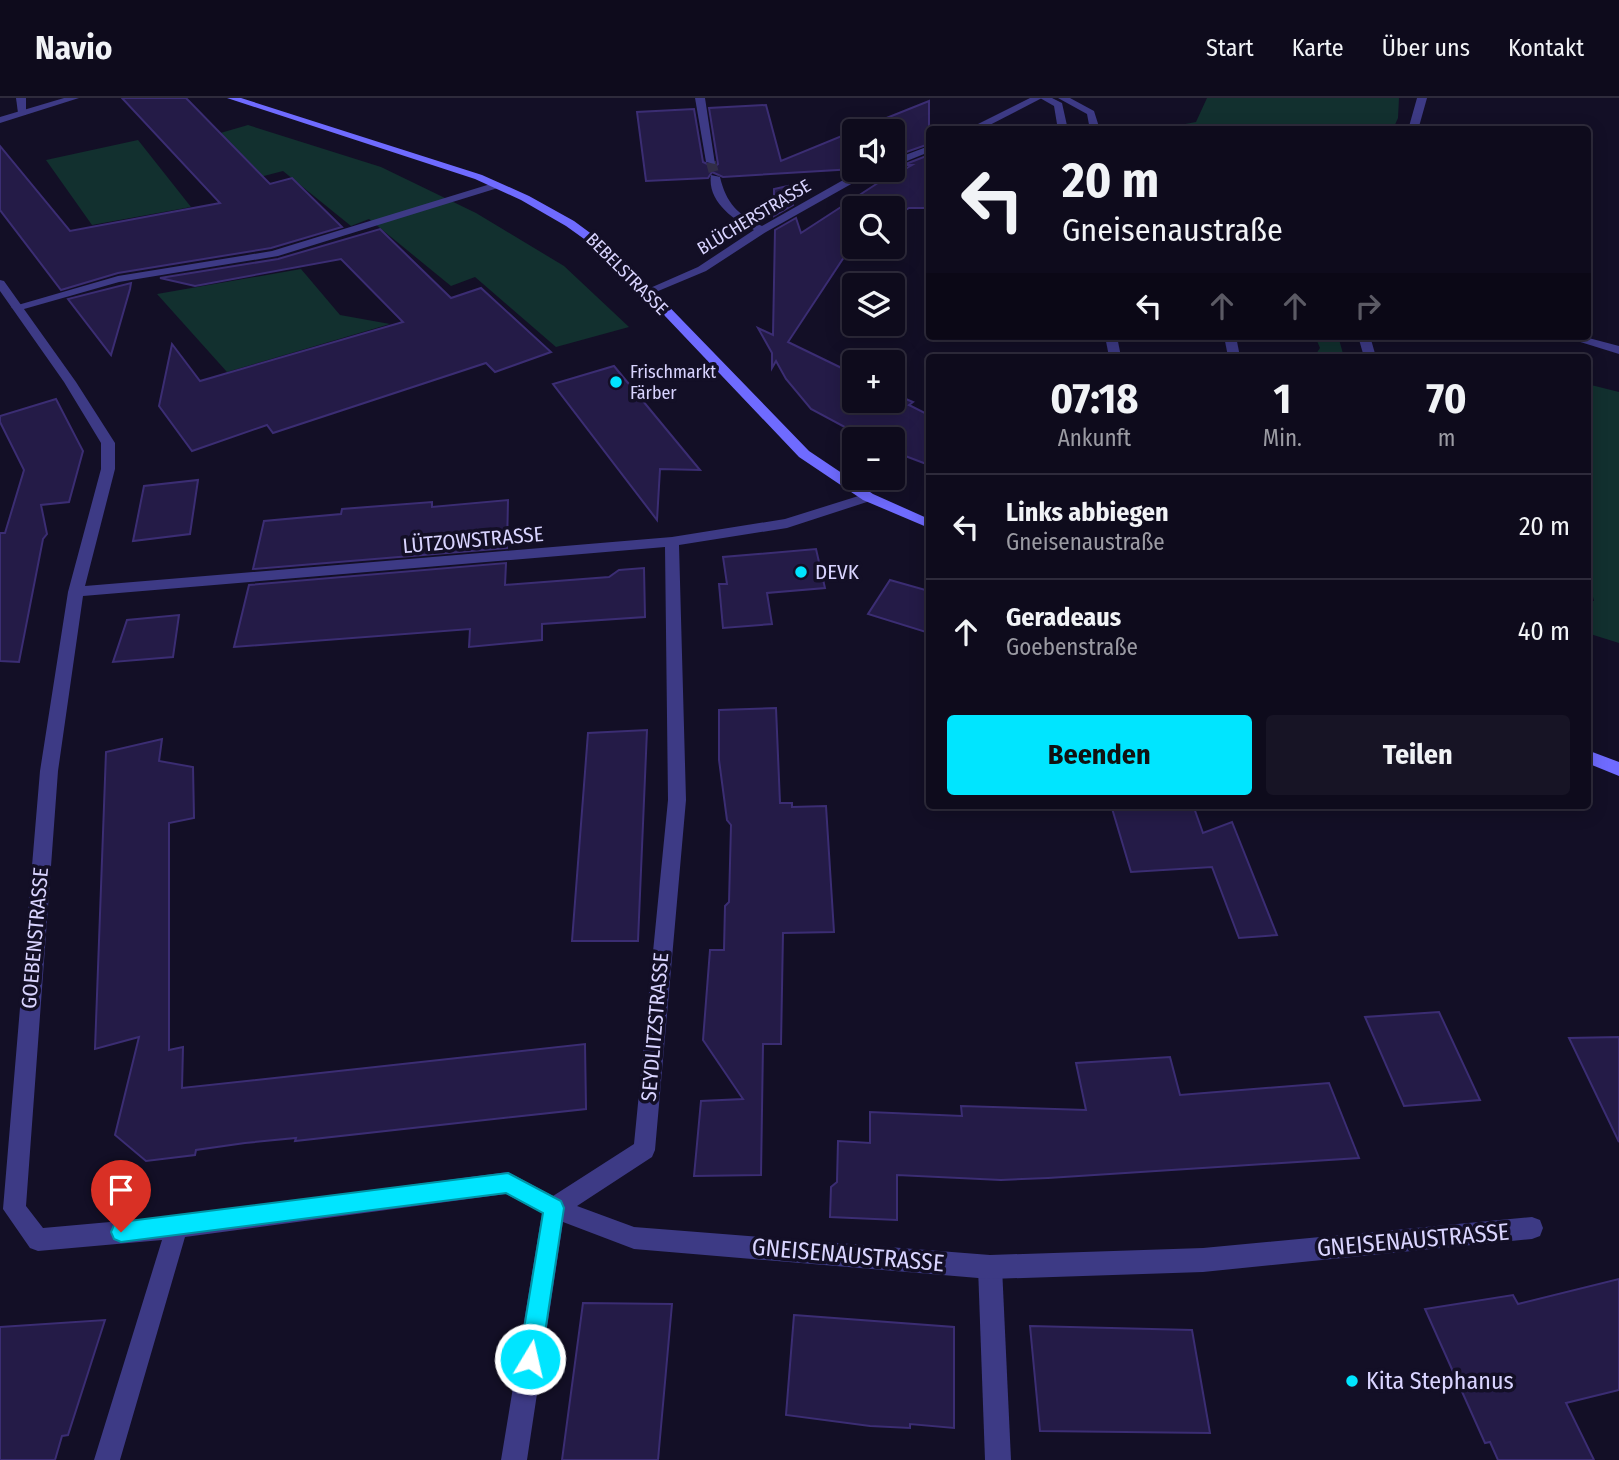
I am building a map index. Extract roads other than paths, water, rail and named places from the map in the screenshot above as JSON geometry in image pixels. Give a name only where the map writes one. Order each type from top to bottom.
[{"type":"main road","name":"BEBELSTRASSE","points":[[232,98],[333,128],[497,185],[539,203],[584,231],[612,254],[804,454],[868,496],[926,523]]},
{"type":"main road","points":[[1591,758],[1619,769]]},
{"type":"street","points":[[21,98],[23,113]]},
{"type":"street","points":[[0,120],[74,98]]},
{"type":"street","points":[[700,98],[711,162]]},
{"type":"street","points":[[979,126],[1037,98]]},
{"type":"street","points":[[1045,98],[1059,105],[1062,126]]},
{"type":"street","points":[[1063,98],[1091,113],[1094,126]]},
{"type":"street","points":[[1414,126],[1422,98]]},
{"type":"street","points":[[905,159],[926,150]]},
{"type":"street","points":[[715,177],[723,205],[741,220],[762,230]]},
{"type":"street","name":"BLÜCHERSTRASSE","points":[[647,292],[702,269],[762,230],[847,182]]},
{"type":"street","points":[[17,307],[118,279],[274,254],[497,185]]},
{"type":"street","name":"GOEBENSTRASSE","points":[[0,283],[70,382],[108,443],[108,468],[76,592],[49,771],[14,1209],[38,1240],[177,1227]]},
{"type":"street","points":[[1582,340],[1619,350]]},
{"type":"street","name":"LÜTZOWSTRASSE","points":[[76,592],[566,553],[672,542],[787,523],[868,496]]},
{"type":"street","name":"SEYDLITZSTRASSE","points":[[554,1208],[644,1150],[677,800],[672,542]]},
{"type":"street","name":"GNEISENAUSTRASSE","points":[[177,1227],[508,1183],[554,1208],[634,1238],[990,1267],[1203,1260],[1532,1228]]},
{"type":"street","points":[[514,1460],[554,1208]]},
{"type":"street","points":[[107,1460],[177,1227]]},
{"type":"street","points":[[990,1267],[998,1460]]},
{"type":"tunnel","points":[[711,162],[715,177]]},
{"type":"place","name":"Frischmarkt Färber","points":[[616,382]]},
{"type":"place","name":"DEVK","points":[[801,572]]},
{"type":"place","name":"Kita Stephanus","points":[[1352,1381]]}]
